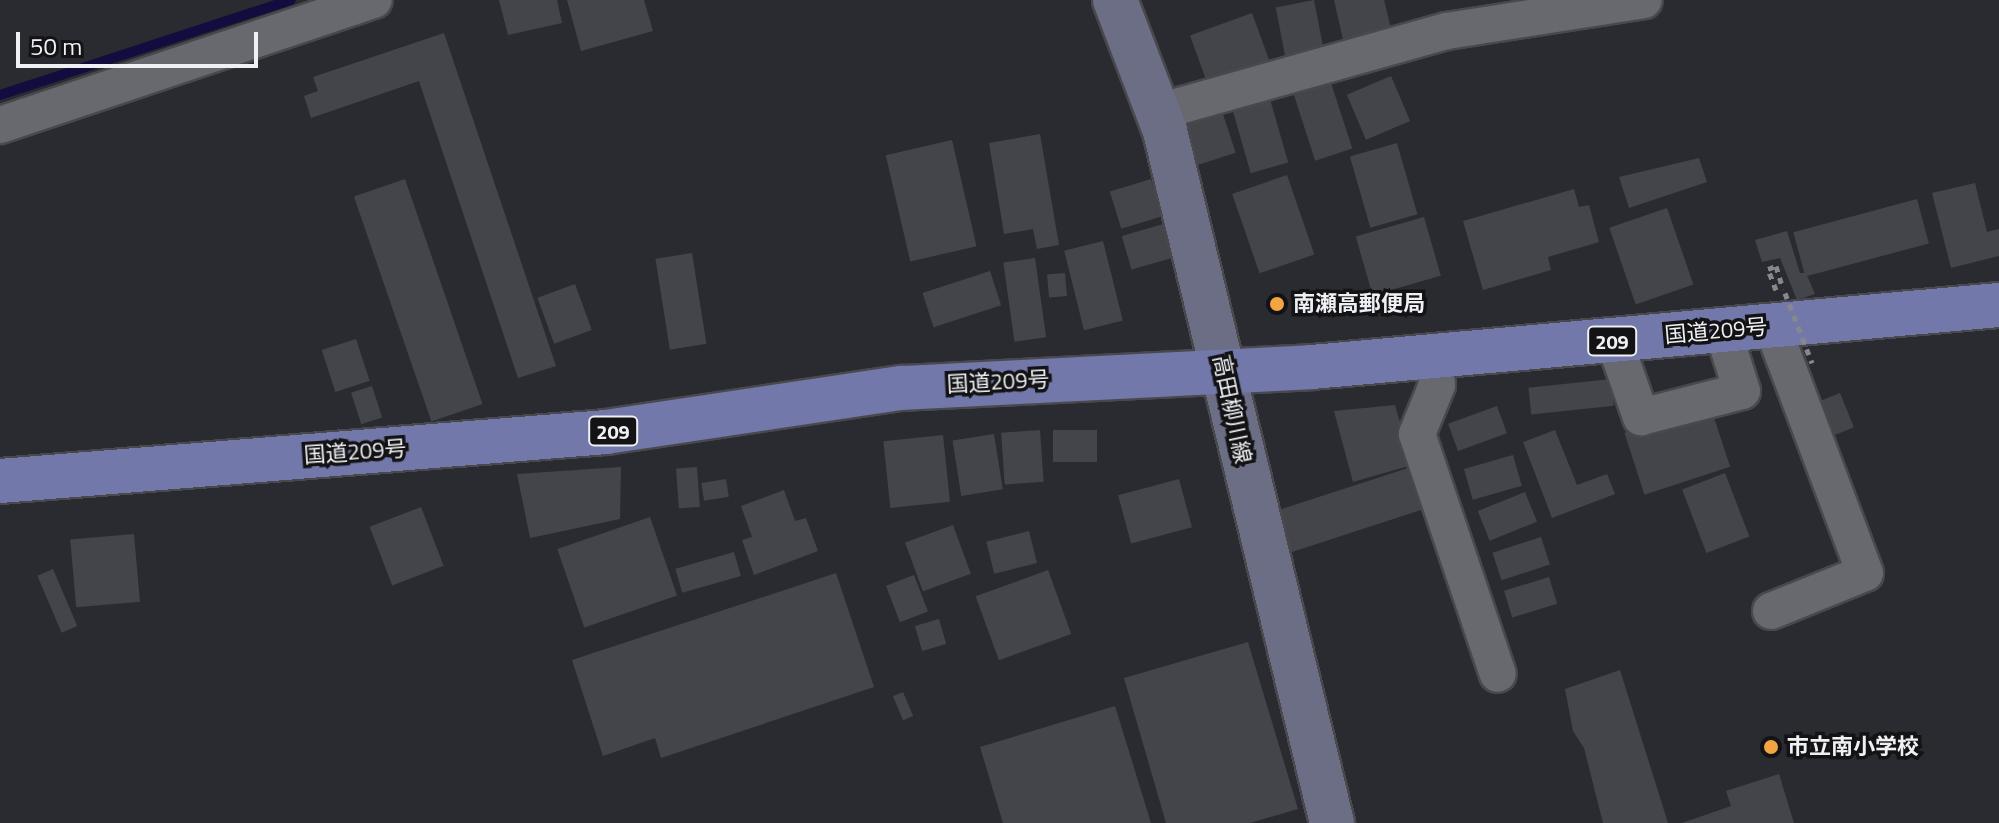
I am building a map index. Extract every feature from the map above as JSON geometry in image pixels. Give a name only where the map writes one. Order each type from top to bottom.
[{"type":"highway","name":"国道209号","points":[[0,481],[606,432],[902,388],[1224,371],[1723,331],[1778,305],[1999,305]]},
{"type":"main road","name":"高田柳川線","points":[[1115,0],[1158,112],[1224,371],[1332,823]]},
{"type":"street","points":[[0,125],[374,0]]},
{"type":"street","points":[[1158,112],[1447,31],[1644,0]]},
{"type":"street","points":[[1771,611],[1865,573],[1778,305]]},
{"type":"street","points":[[1614,340],[1641,417],[1742,391],[1723,331]]},
{"type":"street","points":[[1434,356],[1437,385],[1417,434],[1498,674]]},
{"type":"path","points":[[1778,305],[1776,266],[1768,269],[1778,305],[1812,363]]},
{"type":"building","points":[[499,0],[557,0],[562,23],[508,35]]},
{"type":"building","points":[[567,0],[644,0],[653,31],[581,51]]},
{"type":"building","points":[[1314,0],[1327,69],[1289,76],[1276,7]]},
{"type":"building","points":[[1334,0],[1384,0],[1392,33],[1344,44]]},
{"type":"building","points":[[1252,13],[1275,75],[1213,98],[1190,36]]},
{"type":"building","points":[[444,33],[556,366],[518,378],[419,81],[311,118],[304,96],[318,91],[313,77]]},
{"type":"building","points":[[1391,76],[1410,121],[1366,140],[1347,95]]},
{"type":"building","points":[[1331,83],[1352,149],[1315,161],[1294,95]]},
{"type":"building","points":[[1270,99],[1288,162],[1251,173],[1233,110]]},
{"type":"building","points":[[1222,111],[1236,153],[1191,167],[1177,126]]},
{"type":"building","points":[[1040,134],[1059,245],[1037,249],[1033,229],[1004,234],[989,143]]},
{"type":"building","points":[[952,140],[977,246],[910,262],[886,155]]},
{"type":"building","points":[[1397,143],[1417,214],[1370,228],[1350,157]]},
{"type":"building","points":[[1699,158],[1707,182],[1629,208],[1619,177]]},
{"type":"building","points":[[1287,175],[1314,254],[1260,273],[1232,194]]},
{"type":"building","points":[[405,179],[482,404],[431,422],[354,197]]},
{"type":"building","points":[[1151,179],[1162,216],[1121,229],[1110,192]]},
{"type":"building","points":[[1975,183],[1987,232],[1999,229],[1999,256],[1951,268],[1932,193]]},
{"type":"building","points":[[1574,189],[1579,207],[1589,205],[1599,242],[1548,257],[1551,270],[1483,290],[1463,221]]},
{"type":"building","points":[[1917,199],[1929,243],[1805,277],[1793,232]]},
{"type":"building","points":[[1667,208],[1693,285],[1636,304],[1609,228]]},
{"type":"building","points":[[1424,217],[1441,276],[1373,295],[1356,237]]},
{"type":"building","points":[[1167,223],[1177,257],[1131,270],[1122,236]]},
{"type":"building","points":[[1787,231],[1800,273],[1806,273],[1815,294],[1797,300],[1780,258],[1762,262],[1755,240]]},
{"type":"building","points":[[1103,241],[1123,321],[1084,330],[1064,251]]},
{"type":"building","points":[[692,253],[706,344],[670,350],[655,259]]},
{"type":"building","points":[[1035,258],[1046,337],[1014,342],[1003,262]]},
{"type":"building","points":[[990,271],[1001,305],[934,327],[922,293]]},
{"type":"building","points":[[1065,273],[1067,296],[1049,297],[1047,275]]},
{"type":"building","points":[[575,284],[592,330],[554,344],[537,298]]},
{"type":"building","points":[[356,339],[370,381],[335,392],[322,350]]},
{"type":"building","points":[[1611,379],[1614,406],[1531,415],[1528,388]]},
{"type":"building","points":[[372,386],[382,417],[361,424],[351,393]]},
{"type":"building","points":[[1840,393],[1854,427],[1829,437],[1815,403]]},
{"type":"building","points":[[1395,405],[1412,465],[1353,482],[1334,411]]},
{"type":"building","points":[[1710,405],[1730,467],[1644,495],[1624,433]]},
{"type":"building","points":[[1497,406],[1507,433],[1458,451],[1448,424]]},
{"type":"building","points":[[1040,430],[1044,482],[1005,485],[1001,433]]},
{"type":"building","points":[[1053,430],[1097,430],[1097,462],[1053,462]]},
{"type":"building","points":[[1555,430],[1577,485],[1607,474],[1615,494],[1552,518],[1523,442]]},
{"type":"building","points":[[994,434],[1003,489],[961,496],[953,441]]},
{"type":"building","points":[[943,435],[950,502],[890,508],[883,441]]},
{"type":"building","points":[[1513,455],[1522,486],[1473,500],[1464,469]]},
{"type":"building","points":[[621,467],[620,519],[530,538],[517,474]]},
{"type":"building","points":[[697,467],[700,507],[679,508],[676,468]]},
{"type":"building","points":[[1408,468],[1422,510],[1287,553],[1274,512]]},
{"type":"building","points":[[1725,473],[1749,536],[1706,553],[1682,489]]},
{"type":"building","points":[[726,479],[729,497],[704,501],[701,483]]},
{"type":"building","points":[[1179,479],[1192,527],[1131,544],[1118,495]]},
{"type":"building","points":[[784,490],[795,521],[806,518],[818,551],[754,575],[742,540],[752,537],[741,506]]},
{"type":"building","points":[[1525,492],[1537,522],[1490,541],[1478,511]]},
{"type":"building","points":[[421,507],[444,566],[392,586],[370,527]]},
{"type":"building","points":[[650,517],[677,595],[584,627],[557,549]]},
{"type":"building","points":[[953,525],[971,574],[923,591],[905,542]]},
{"type":"building","points":[[1029,531],[1037,563],[994,574],[986,542]]},
{"type":"building","points":[[134,534],[140,602],[76,607],[70,540]]},
{"type":"building","points":[[1541,537],[1550,565],[1501,580],[1492,553]]},
{"type":"building","points":[[734,552],[741,576],[682,593],[675,569]]},
{"type":"building","points":[[53,569],[77,626],[62,633],[37,576]]},
{"type":"building","points":[[1048,570],[1071,634],[999,660],[976,596]]},
{"type":"building","points":[[836,573],[874,687],[661,758],[655,738],[603,756],[572,660]]},
{"type":"building","points":[[914,575],[928,611],[900,622],[886,586]]},
{"type":"building","points":[[1549,577],[1557,604],[1512,618],[1504,591]]},
{"type":"building","points":[[939,619],[946,644],[922,651],[915,626]]},
{"type":"building","points":[[1248,642],[1298,809],[1250,823],[1166,823],[1124,678]]},
{"type":"building","points":[[1620,670],[1668,823],[1603,823],[1584,748],[1573,731],[1565,689]]},
{"type":"building","points":[[903,692],[913,716],[903,720],[893,696]]},
{"type":"building","points":[[1115,706],[1151,823],[1003,823],[980,747]]},
{"type":"building","points":[[1779,774],[1794,823],[1682,823],[1731,806],[1726,791]]},
{"type":"waterway","points":[[0,95],[291,0]]},
{"type":"place","name":"南瀬高郵便局","points":[[1277,304]]},
{"type":"place","name":"市立南小学校","points":[[1771,747]]}]
